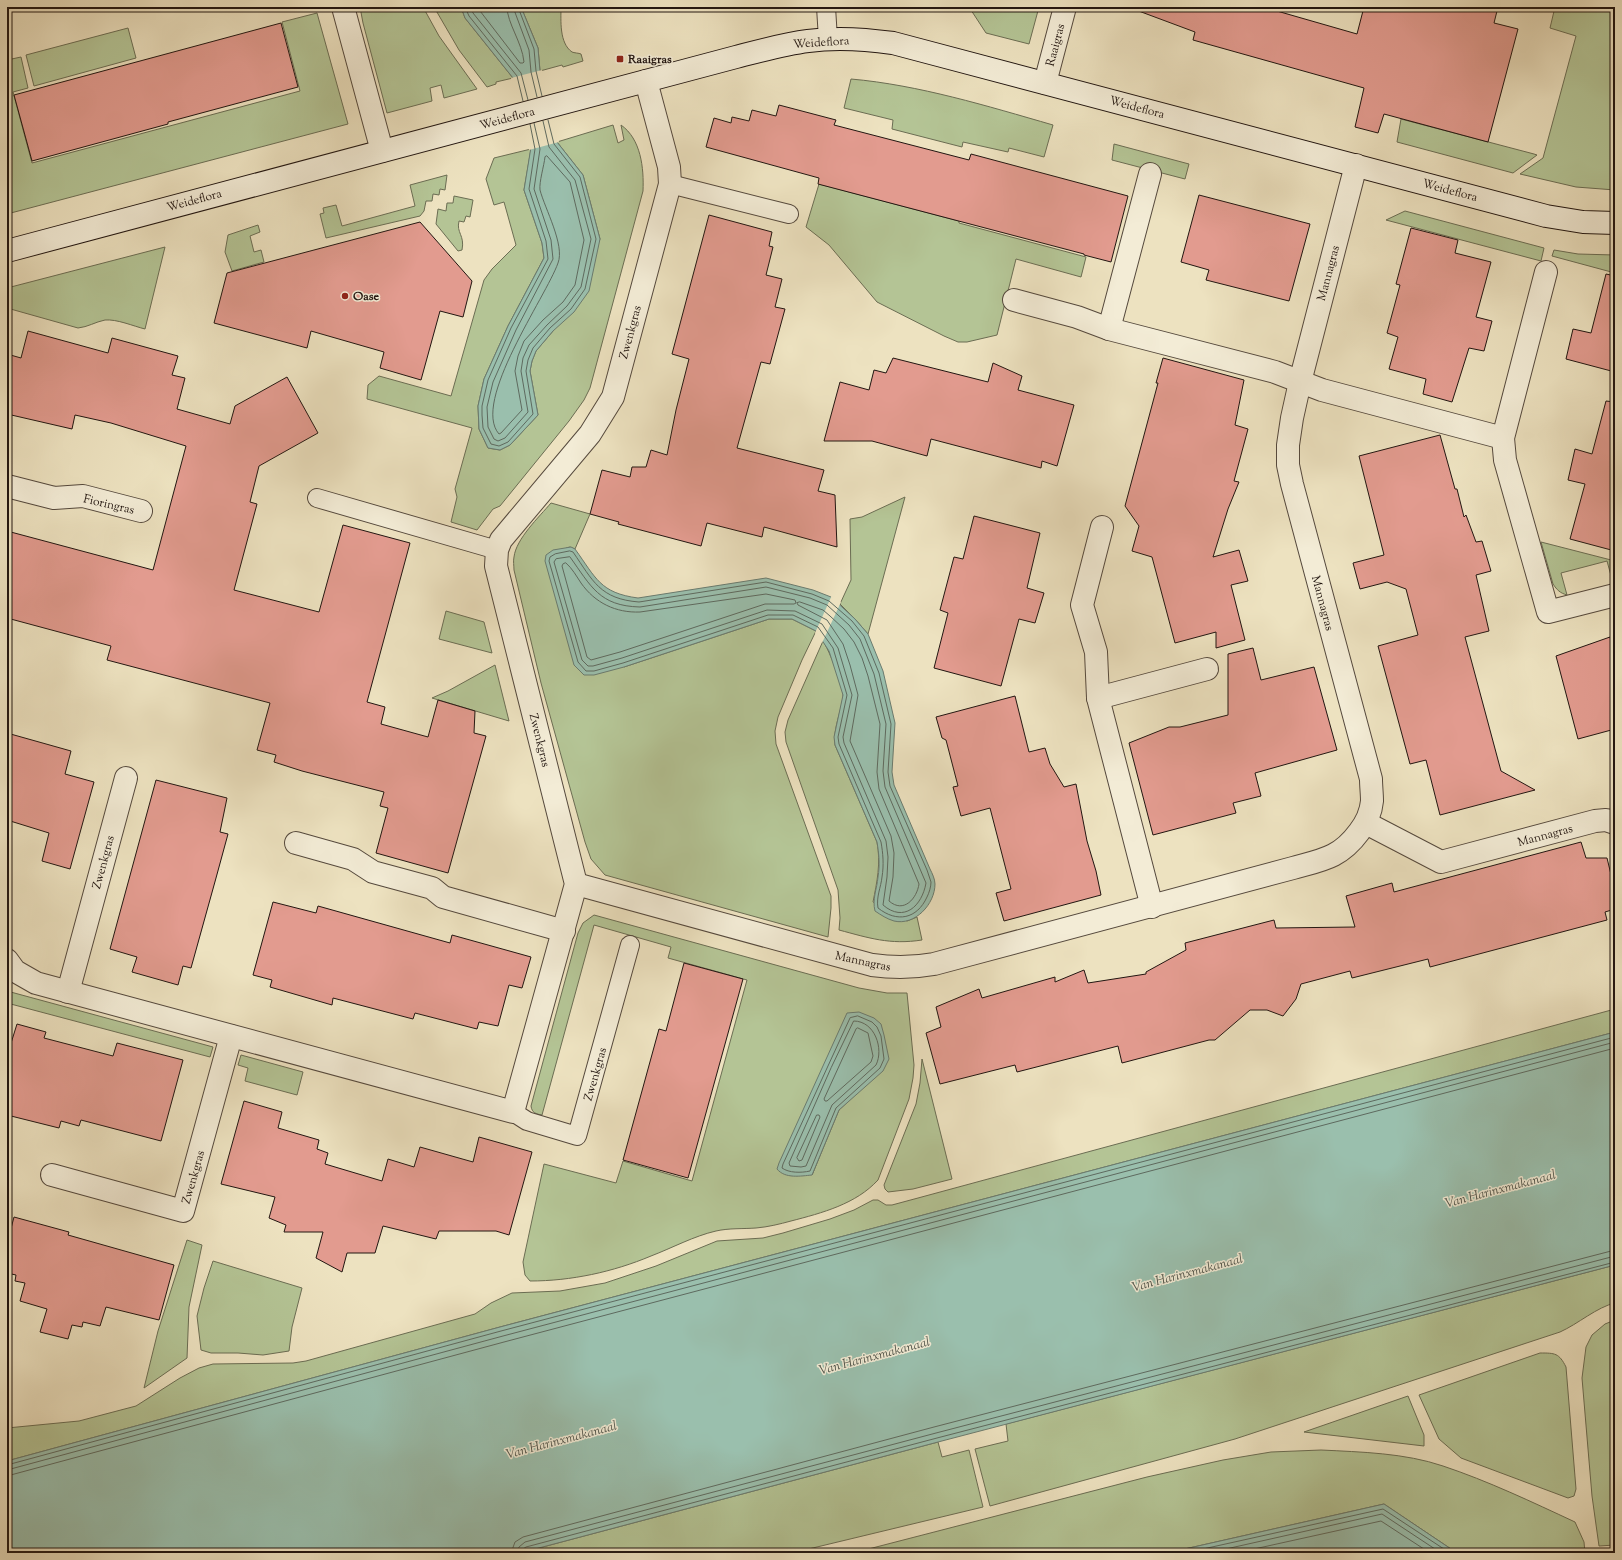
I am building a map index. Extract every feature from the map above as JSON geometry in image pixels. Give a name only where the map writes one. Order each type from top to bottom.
[{"type":"street","points":[[343,7],[382,151]]},
{"type":"street","name":"Raaigras","points":[[1045,83],[1065,7]]},
{"type":"street","name":"Weideflora","points":[[7,251],[505,119],[646,80],[780,46],[828,39],[868,40],[893,43],[1546,216],[1578,222],[1615,223]]},
{"type":"street","name":"Zwenkgras","points":[[7,960],[15,971],[36,984],[513,1112],[576,884],[496,566],[497,550],[501,540],[590,434],[613,397],[667,200],[670,184],[668,167],[646,80]]},
{"type":"street","name":"Mannagras","points":[[576,884],[828,954],[889,968],[911,968],[934,964],[1152,907],[1326,859],[1351,844],[1366,823],[1372,801],[1370,779],[1294,491],[1288,465],[1288,445],[1300,382],[1356,165]]},
{"type":"street","points":[[1109,329],[1150,174]]},
{"type":"street","points":[[1546,272],[1503,438],[1505,460],[1548,612],[1615,595]]},
{"type":"street","points":[[1014,300],[1078,317],[1109,329],[1275,372],[1322,390],[1503,438]]},
{"type":"street","name":"Fioringras","points":[[7,486],[54,498],[83,496],[141,511]]},
{"type":"street","points":[[1102,527],[1082,605],[1096,652],[1098,698],[1152,907]]},
{"type":"street","points":[[1098,698],[1207,669]]},
{"type":"street","name":"Zwenkgras","points":[[68,992],[126,778]]},
{"type":"street","name":"Mannagras","points":[[1366,823],[1441,862],[1595,821],[1606,820],[1615,823]]},
{"type":"street","points":[[296,843],[353,859],[372,872],[432,888],[443,897],[564,931]]},
{"type":"street","name":"Zwenkgras","points":[[52,1175],[183,1211],[231,1036]]},
{"type":"lane","points":[[826,7],[828,39]]},
{"type":"lane","points":[[670,184],[789,214]]},
{"type":"lane","points":[[316,498],[497,550]]},
{"type":"lane","name":"Zwenkgras","points":[[513,1112],[527,1121],[577,1136],[630,946]]},
{"type":"shaded area","points":[[360,7],[423,7],[439,36],[477,89],[444,98],[441,85],[430,88],[432,101],[387,113]]},
{"type":"shaded area","points":[[434,7],[461,7],[465,18],[513,78],[496,82],[496,84],[487,87],[459,50]]},
{"type":"shaded area","points":[[521,7],[561,7],[561,25],[565,43],[572,52],[581,54],[583,61],[563,67],[562,65],[540,71],[538,48]]},
{"type":"shaded area","points":[[969,7],[1039,7],[1029,44],[986,33]]},
{"type":"shaded area","points":[[1555,7],[1615,7],[1615,190],[1576,187],[1520,174],[1543,158],[1576,36],[1550,28]]},
{"type":"shaded area","points":[[317,13],[348,124],[7,214],[7,60],[21,57],[28,88],[13,92],[32,163],[300,91],[282,22]]},
{"type":"shaded area","points":[[128,28],[136,58],[34,86],[26,55]]},
{"type":"shaded area","points":[[851,79],[927,91],[1053,125],[1044,157],[1009,148],[1008,152],[963,142],[962,147],[892,129],[893,120],[844,108]]},
{"type":"shaded area","points":[[1401,119],[1537,155],[1513,173],[1397,142]]},
{"type":"shaded area","points":[[613,125],[618,143],[624,140],[621,125],[628,131],[637,146],[642,164],[643,191],[590,388],[584,400],[569,421],[500,506],[493,509],[477,530],[451,522],[457,497],[455,489],[472,428],[367,399],[368,385],[379,376],[451,396],[484,280],[492,269],[516,245],[504,202],[494,205],[486,179],[494,158],[531,149],[524,190],[542,243],[544,258],[508,326],[484,379],[478,406],[479,429],[488,448],[500,450],[510,445],[538,415],[530,371],[536,351],[553,331],[600,239],[583,175],[557,142]]},
{"type":"shaded area","points":[[1114,144],[1189,164],[1185,179],[1112,160]]},
{"type":"shaded area","points":[[447,175],[445,190],[440,189],[439,195],[433,194],[432,201],[426,201],[424,211],[420,216],[326,238],[320,214],[324,213],[323,208],[336,205],[342,226],[415,206],[410,185]]},
{"type":"shaded area","points":[[819,184],[959,221],[959,223],[1086,257],[1081,277],[1016,259],[997,335],[967,342],[958,342],[877,302],[829,245],[806,227]]},
{"type":"shaded area","points":[[454,196],[473,200],[470,217],[466,216],[464,222],[459,221],[458,225],[463,245],[462,250],[458,251],[436,224],[438,209],[446,211],[447,203],[453,203]]},
{"type":"shaded area","points":[[1405,211],[1544,248],[1541,261],[1386,220]]},
{"type":"shaded area","points":[[258,225],[260,232],[250,236],[254,252],[261,250],[264,262],[232,271],[225,252],[228,235]]},
{"type":"shaded area","points":[[165,247],[145,329],[110,320],[101,321],[78,328],[7,308],[7,288]]},
{"type":"shaded area","points":[[1554,250],[1578,254],[1615,255],[1615,273],[1552,256]]},
{"type":"shaded area","points":[[905,497],[868,634],[840,604],[851,580],[850,519],[862,517]]},
{"type":"shaded area","points":[[551,503],[590,514],[575,549],[570,547],[566,548],[624,667],[769,619],[792,619],[816,631],[778,717],[775,731],[776,744],[831,896],[828,937],[605,875],[591,859],[541,683],[514,570],[514,559],[519,543],[529,528]]},
{"type":"shaded area","points":[[1541,542],[1615,561],[1615,584],[1613,583],[1607,561],[1561,573],[1567,595],[1557,590],[1553,584]]},
{"type":"shaded area","points":[[446,611],[484,622],[492,653],[439,639]]},
{"type":"shaded area","points":[[823,641],[836,669],[843,692],[835,733],[835,745],[877,842],[879,865],[873,902],[907,921],[917,917],[922,940],[900,942],[880,940],[839,930],[840,918],[838,890],[786,742],[785,732],[788,720]]},
{"type":"shaded area","points":[[495,665],[509,721],[432,698],[448,691]]},
{"type":"shaded area","points":[[594,915],[859,988],[887,993],[907,993],[914,1065],[913,1078],[909,1099],[878,1180],[869,1188],[849,1201],[815,1215],[769,1226],[726,1229],[708,1233],[637,1262],[607,1271],[561,1279],[530,1281],[525,1275],[523,1262],[544,1164],[616,1183],[623,1161],[692,1181],[747,980],[668,958],[671,947],[594,925],[542,1115],[536,1114],[533,1112],[531,1106],[578,933],[583,923]],"holes":[[[874,1018],[856,1094],[839,1110],[812,1175]]]},
{"type":"shaded area","points":[[7,991],[213,1047],[210,1057],[7,1003]]},
{"type":"shaded area","points":[[1615,1009],[1615,1032],[500,1327],[7,1461],[7,1428],[79,1421],[136,1406],[180,1378],[199,1368],[213,1364],[293,1363],[306,1361],[475,1314],[491,1303],[512,1293],[560,1291],[605,1283],[656,1266],[717,1241],[763,1238],[783,1233],[830,1219],[854,1210],[873,1200],[878,1200],[886,1205],[892,1205]]},
{"type":"shaded area","points":[[241,1055],[303,1072],[297,1095],[245,1081],[248,1068],[238,1065]]},
{"type":"shaded area","points":[[922,1059],[952,1179],[913,1189],[888,1192],[884,1185],[916,1104]]},
{"type":"shaded area","points":[[187,1240],[202,1245],[189,1307],[187,1358],[144,1388],[158,1331]]},
{"type":"shaded area","points":[[213,1261],[302,1288],[292,1327],[289,1351],[263,1355],[211,1353],[201,1350],[197,1316]]},
{"type":"shaded area","points":[[1615,1265],[1615,1303],[1601,1308],[1560,1332],[1235,1439],[990,1506],[975,1449],[1008,1441],[1006,1424]]},
{"type":"shaded area","points":[[1615,1320],[1615,1545],[1599,1546],[1592,1496],[1582,1378],[1586,1347],[1592,1335],[1605,1324]]},
{"type":"shaded area","points":[[1540,1353],[1549,1353],[1559,1356],[1566,1367],[1576,1489],[1574,1496],[1568,1498],[1461,1458],[1439,1439],[1419,1395]]},
{"type":"shaded area","points":[[1408,1396],[1424,1435],[1424,1446],[1304,1432]]},
{"type":"shaded area","points":[[938,1442],[942,1457],[969,1450],[983,1507],[792,1553],[520,1553]]},
{"type":"shaded area","points":[[1321,1450],[1383,1454],[1414,1458],[1477,1478],[1575,1522],[1584,1542],[1585,1553],[1457,1553],[1384,1504],[1167,1553],[853,1553],[1147,1477],[1223,1460],[1271,1452]]},
{"type":"water","points":[[461,7],[521,7],[538,48],[540,71],[557,142],[583,175],[600,239],[589,291],[574,312],[553,331],[536,351],[532,361],[530,371],[538,415],[510,445],[500,450],[488,448],[479,429],[478,406],[484,379],[508,326],[544,258],[542,243],[524,190],[531,147],[513,78],[465,18]]},
{"type":"water","points":[[571,547],[575,549],[600,582],[607,588],[625,596],[638,598],[766,578],[813,590],[831,597],[855,619],[868,634],[883,671],[895,723],[892,772],[894,785],[935,884],[932,899],[922,912],[916,917],[902,922],[891,920],[875,911],[874,898],[879,868],[877,842],[835,745],[834,737],[843,695],[829,651],[816,631],[792,619],[769,619],[624,667],[594,675],[584,675],[574,665],[545,561],[546,555],[553,550]]},
{"type":"water","points":[[859,1012],[874,1018],[881,1024],[889,1059],[883,1071],[839,1110],[812,1175],[789,1176],[784,1174],[777,1169],[779,1163],[847,1013]]},
{"type":"water","name":"Van Harinxmakanaal","points":[[1615,1032],[1615,1265],[520,1553],[7,1553],[7,1461],[500,1327]]},
{"type":"water","points":[[1384,1504],[1457,1553],[1167,1553]]},
{"type":"pier","points":[[542,70],[559,142],[529,150],[511,78]]},
{"type":"pier","points":[[832,595],[841,602],[822,643],[815,633]]},
{"type":"building","points":[[1137,7],[1263,7],[1357,34],[1364,7],[1498,7],[1494,23],[1518,29],[1488,142],[1384,114],[1378,133],[1355,127],[1364,88],[1193,40],[1195,32],[1136,10]]},
{"type":"building","points":[[281,23],[298,87],[32,161],[14,95]]},
{"type":"building","points":[[779,105],[836,120],[834,125],[969,160],[971,154],[1128,196],[1111,262],[818,184],[819,178],[706,147],[714,118],[731,123],[732,117],[749,121],[752,110],[776,116]]},
{"type":"building","points":[[1199,195],[1310,224],[1289,301],[1206,280],[1209,270],[1181,262]]},
{"type":"building","points":[[709,215],[772,232],[769,246],[773,247],[766,275],[782,279],[775,307],[785,309],[770,364],[761,362],[737,448],[824,470],[818,491],[835,495],[837,547],[764,527],[762,537],[707,523],[701,546],[618,524],[619,522],[590,514],[602,470],[630,477],[632,467],[646,467],[651,450],[667,455],[676,410],[689,359],[672,354]]},
{"type":"building","name":"Oase","points":[[420,222],[472,281],[463,317],[440,311],[421,380],[380,368],[384,352],[311,331],[307,348],[214,323],[227,273]]},
{"type":"building","points":[[1411,228],[1458,240],[1455,253],[1491,262],[1476,317],[1492,321],[1484,351],[1469,348],[1452,402],[1423,394],[1426,379],[1389,369],[1398,337],[1387,333],[1400,285],[1396,284]]},
{"type":"building","points":[[1606,274],[1615,276],[1615,372],[1566,359],[1573,329],[1591,333]]},
{"type":"building","points":[[28,331],[108,353],[112,338],[178,356],[172,375],[185,378],[177,409],[230,424],[235,406],[287,377],[318,433],[259,466],[250,502],[257,504],[234,590],[319,612],[343,525],[410,543],[367,702],[385,707],[381,724],[428,737],[438,700],[475,711],[474,733],[486,736],[448,873],[376,853],[388,808],[380,806],[384,792],[302,771],[274,762],[276,755],[257,750],[270,703],[107,660],[111,646],[7,618],[7,531],[153,570],[186,446],[111,423],[75,415],[72,429],[7,414],[7,354],[21,358]]},
{"type":"building","points":[[893,358],[988,382],[993,363],[1022,376],[1018,390],[1074,405],[1057,466],[1042,461],[1041,468],[931,439],[927,456],[872,441],[824,441],[840,382],[869,390],[874,370],[886,373]]},
{"type":"building","points":[[1163,358],[1244,380],[1235,425],[1248,429],[1234,481],[1239,482],[1228,509],[1213,557],[1239,550],[1248,581],[1231,585],[1245,640],[1216,648],[1216,632],[1175,643],[1152,557],[1132,551],[1139,526],[1125,506],[1158,383],[1156,383]]},
{"type":"building","points":[[1606,401],[1615,402],[1615,551],[1570,539],[1585,484],[1568,480],[1575,449],[1592,454]]},
{"type":"building","points":[[1440,435],[1464,517],[1466,515],[1476,542],[1482,541],[1491,571],[1476,575],[1489,631],[1465,637],[1501,771],[1535,790],[1440,815],[1426,760],[1410,764],[1378,646],[1418,635],[1406,589],[1387,582],[1360,589],[1353,563],[1384,555],[1359,456]]},
{"type":"building","points":[[974,516],[1040,533],[1027,588],[1044,593],[1035,623],[1019,619],[1001,686],[934,668],[948,613],[940,610],[954,557],[963,559]]},
{"type":"building","points":[[1610,637],[1615,655],[1615,729],[1578,739],[1556,656]]},
{"type":"building","points":[[1253,648],[1261,680],[1314,667],[1337,750],[1255,773],[1261,796],[1233,803],[1236,813],[1153,835],[1129,743],[1169,727],[1180,727],[1228,715],[1228,654]]},
{"type":"building","points":[[1015,696],[1029,752],[1045,748],[1050,764],[1064,787],[1076,784],[1087,841],[1101,895],[1004,921],[996,893],[1011,889],[990,808],[961,816],[953,787],[958,786],[946,740],[942,738],[936,717]]},
{"type":"building","points":[[7,733],[71,751],[65,774],[94,782],[70,869],[42,861],[49,833],[7,820]]},
{"type":"building","points":[[156,780],[227,798],[220,832],[228,834],[191,968],[183,966],[178,985],[132,972],[137,957],[110,949]]},
{"type":"building","points":[[1581,842],[1586,858],[1607,858],[1615,891],[1615,909],[1605,912],[1607,920],[1430,967],[1428,959],[1352,978],[1350,971],[1301,984],[1296,999],[1283,1016],[1267,1010],[1250,1010],[1215,1040],[1209,1040],[1122,1063],[1118,1046],[1017,1072],[1015,1065],[940,1084],[926,1033],[941,1027],[936,1007],[979,989],[982,998],[1055,977],[1055,982],[1084,970],[1088,983],[1146,974],[1146,972],[1186,950],[1185,943],[1274,920],[1276,928],[1355,927],[1346,896],[1392,883],[1394,892]]},
{"type":"building","points":[[273,902],[316,913],[318,906],[450,943],[452,935],[531,957],[522,988],[509,985],[498,1026],[479,1022],[477,1029],[415,1013],[413,1019],[333,998],[332,1005],[270,987],[272,980],[253,975]]},
{"type":"building","points":[[684,963],[743,979],[688,1178],[623,1160],[659,1029],[666,1031]]},
{"type":"building","points":[[17,1024],[46,1032],[44,1038],[113,1056],[117,1043],[183,1060],[161,1141],[81,1120],[79,1126],[61,1121],[59,1128],[7,1115],[7,1056]]},
{"type":"building","points":[[244,1101],[282,1112],[278,1128],[319,1140],[317,1149],[328,1153],[325,1164],[382,1181],[388,1159],[414,1167],[420,1147],[473,1162],[479,1137],[532,1152],[509,1235],[496,1231],[439,1231],[436,1239],[383,1226],[375,1253],[347,1253],[342,1272],[316,1258],[323,1232],[284,1232],[286,1225],[269,1218],[275,1197],[221,1184]]},
{"type":"building","points":[[14,1217],[69,1232],[68,1235],[174,1265],[159,1320],[106,1307],[100,1326],[83,1322],[82,1327],[72,1325],[68,1339],[40,1332],[47,1309],[20,1301],[25,1283],[15,1281],[16,1275],[7,1273],[7,1244]]},
{"type":"place","name":"Raaigras","points":[[620,59]]},
{"type":"place","name":"Oase","points":[[345,296]]}]
